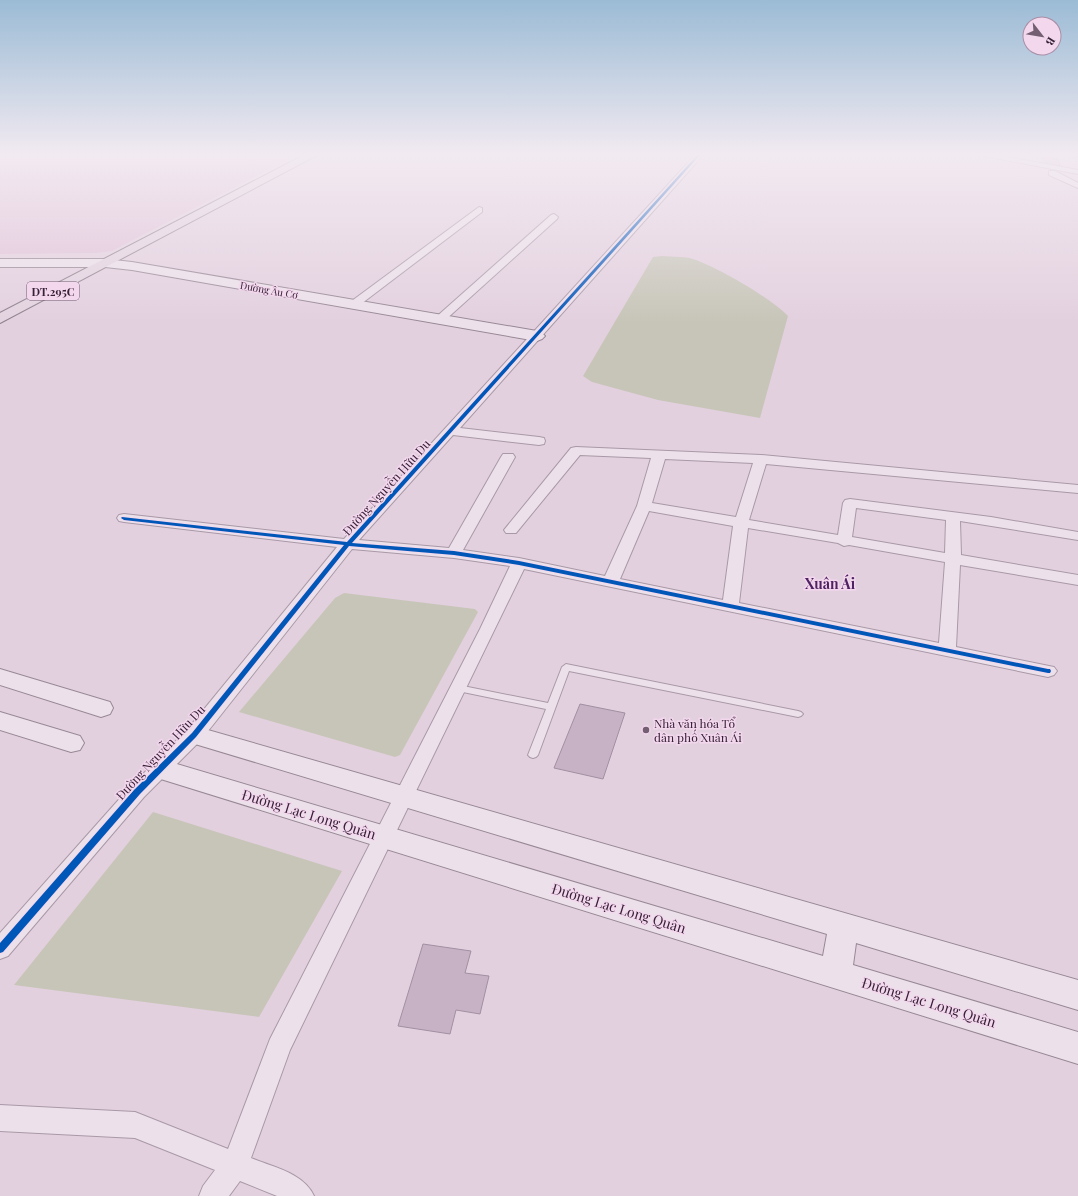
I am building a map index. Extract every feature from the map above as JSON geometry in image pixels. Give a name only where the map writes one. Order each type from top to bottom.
[{"type":"main road","name":"ĐT.295C","points":[[0,319],[207,210]]},
{"type":"main road","name":"Đường Âu Cơ","points":[[0,263],[105,263],[156,269],[353,305],[536,336]]},
{"type":"main road","points":[[0,677],[101,708]]},
{"type":"main road","points":[[0,721],[71,743]]},
{"type":"main road","points":[[194,735],[1078,996]]},
{"type":"main road","name":"Đường Lạc Long Quân","points":[[160,769],[1078,1048]]},
{"type":"main road","points":[[835,974],[844,927]]},
{"type":"street","points":[[353,305],[479,210]]},
{"type":"street","name":"Đường Nguyễn Hữu Du","points":[[0,949],[137,792],[194,735],[348,544],[650,210]]},
{"type":"street","points":[[440,320],[554,217]]},
{"type":"street","points":[[452,430],[539,441]]},
{"type":"street","points":[[511,530],[576,451],[761,459],[1078,489]]},
{"type":"street","points":[[610,583],[644,506],[660,455]]},
{"type":"street","points":[[454,553],[508,457]]},
{"type":"street","points":[[730,607],[741,523],[761,459]]},
{"type":"street","points":[[844,542],[850,503],[953,516],[1078,536]]},
{"type":"street","points":[[644,506],[844,542],[1078,580]]},
{"type":"street","points":[[947,651],[953,560],[953,516]]},
{"type":"street","points":[[124,518],[348,544],[454,553],[519,563],[610,583],[1048,671]]},
{"type":"street","points":[[213,1196],[235,1165],[279,1047],[519,563]]},
{"type":"street","points":[[0,1118],[135,1125],[284,1185],[300,1196]]},
{"type":"lane","points":[[533,755],[566,667],[798,714]]},
{"type":"lane","points":[[458,688],[551,707]]},
{"type":"shaded area","points":[[0,210],[191,210],[112,251],[96,253],[0,254]]},
{"type":"shaded area","points":[[662,256],[688,258],[707,264],[732,277],[757,293],[788,316],[760,418],[658,400],[592,382],[583,376],[653,257]]},
{"type":"shaded area","points":[[344,593],[475,609],[478,612],[400,755],[395,757],[239,712],[335,598]]},
{"type":"shaded area","points":[[153,812],[342,871],[259,1017],[14,985]]},
{"type":"building","points":[[580,704],[625,713],[603,779],[554,768]]},
{"type":"building","points":[[423,944],[471,951],[465,973],[489,976],[480,1014],[456,1010],[450,1034],[398,1026]]},
{"type":"cycle path","points":[[0,949],[137,792],[194,735],[348,544],[650,210]]},
{"type":"cycle path","points":[[124,518],[348,544],[454,553],[519,563],[1048,671]]},
{"type":"place","name":"Nhà văn hóa Tổ dân phố Xuân Ái","points":[[646,730]]},
{"type":"district","name":"Xuân Ái","points":[[830,583]]}]
